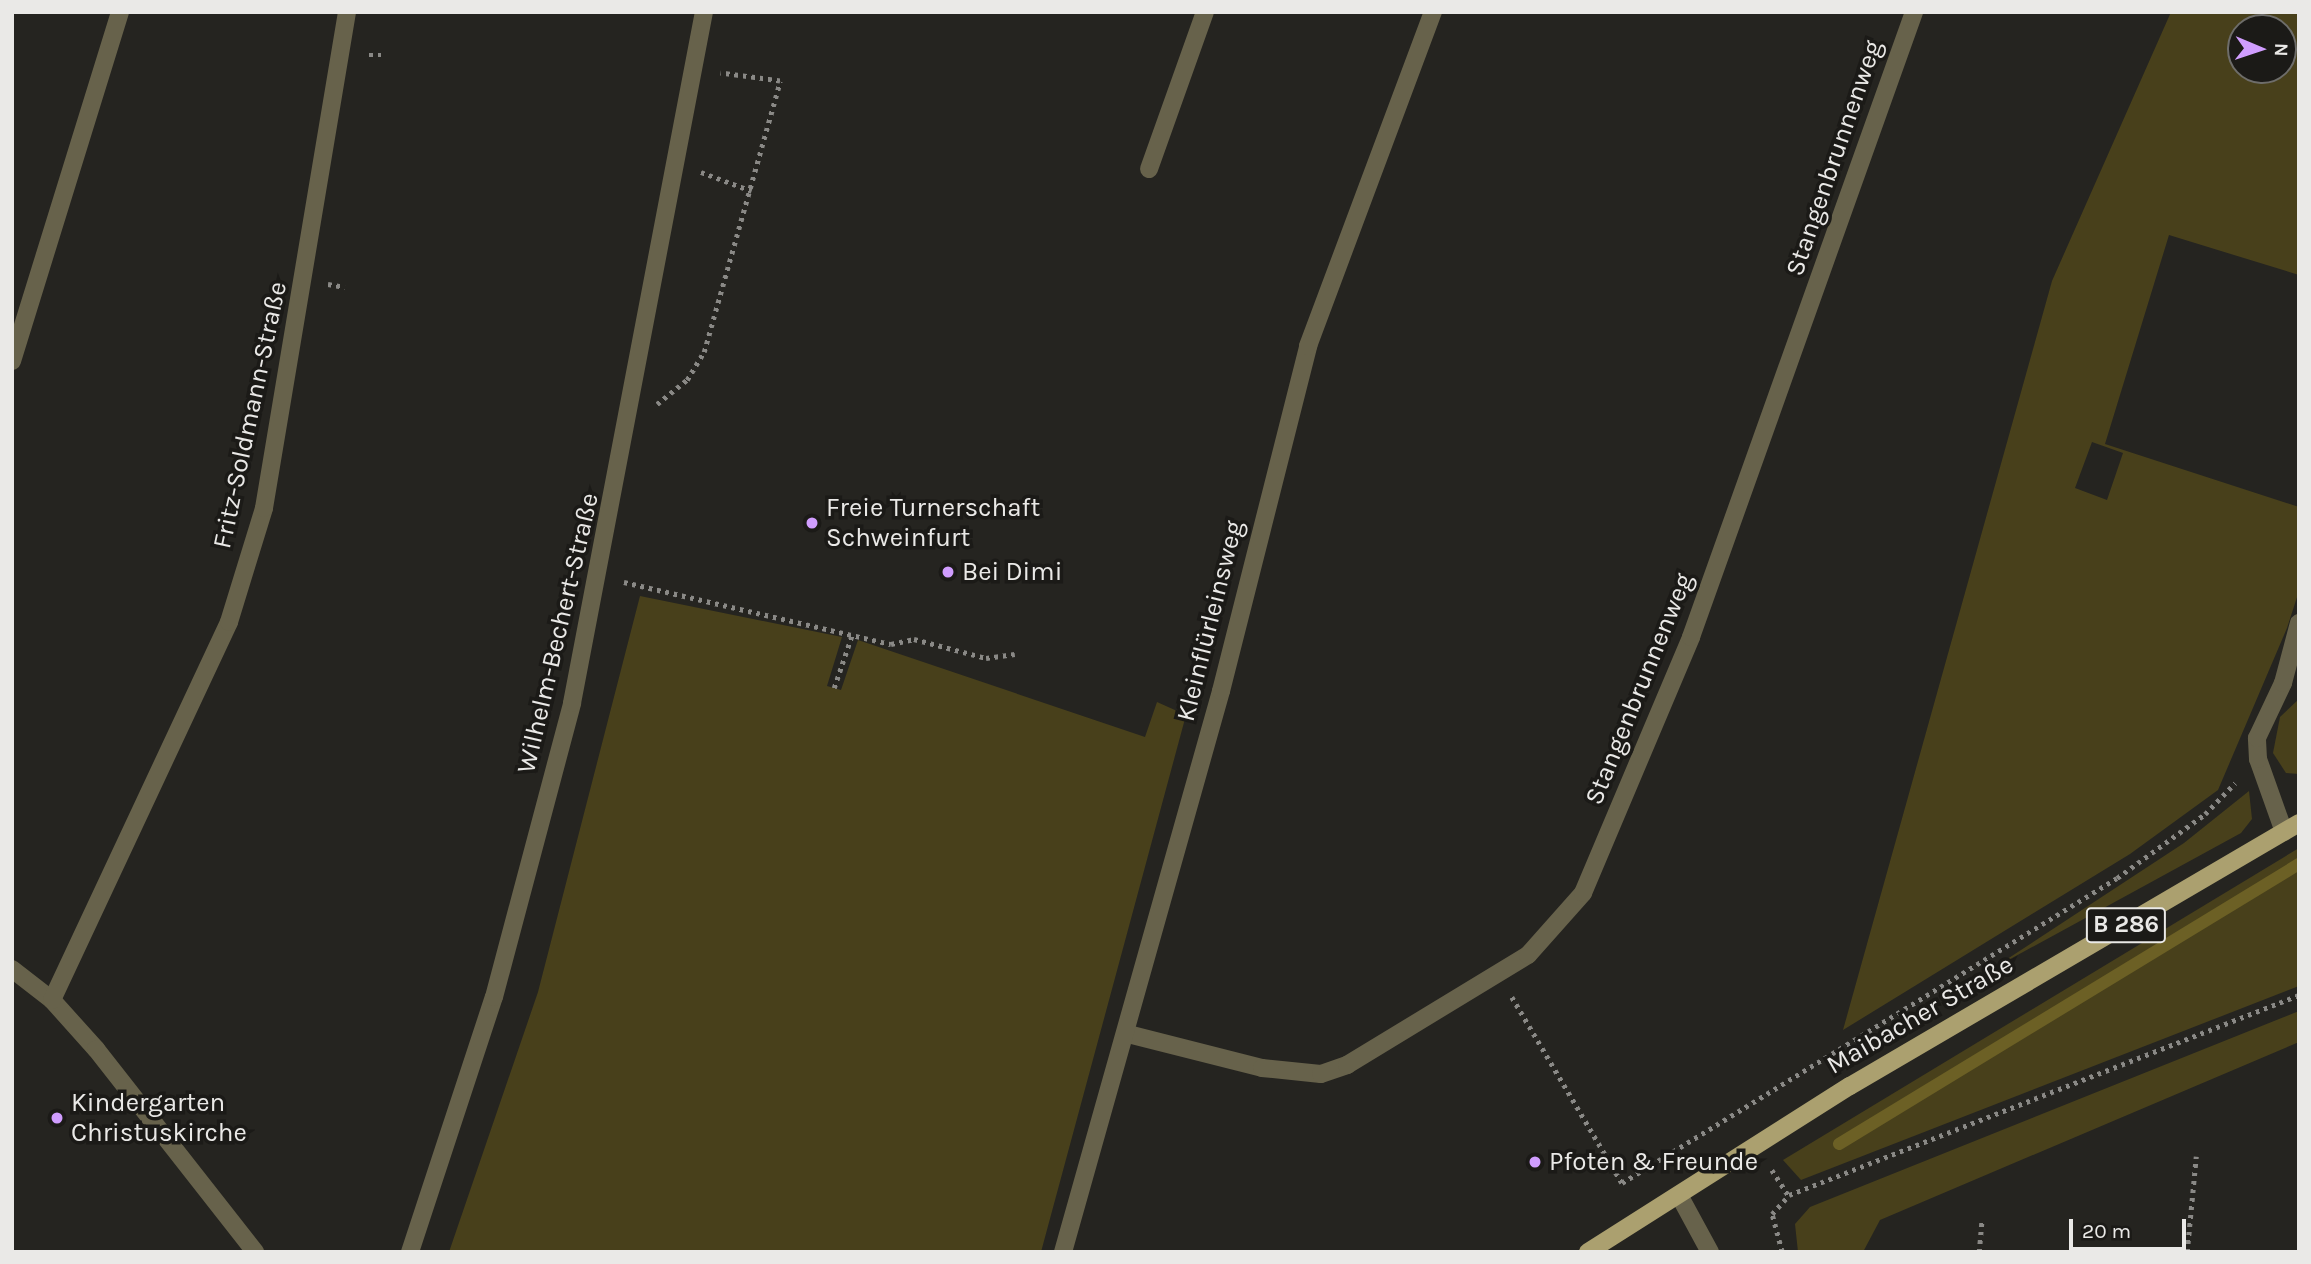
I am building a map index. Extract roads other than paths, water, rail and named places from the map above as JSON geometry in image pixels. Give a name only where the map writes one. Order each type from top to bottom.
[{"type":"main road","name":"Maibacher Straße","points":[[1588,1252],[1850,1086],[2292,827]]},
{"type":"street","points":[[12,361],[120,12]]},
{"type":"street","name":"Fritz-Soldmann-Straße","points":[[52,1000],[229,622],[264,508],[346,12]]},
{"type":"street","name":"Wilhelm-Bechert-Straße","points":[[410,1252],[508,949],[572,703],[632,417],[704,12]]},
{"type":"street","points":[[1149,169],[1205,12]]},
{"type":"street","name":"Kleinflürleinsweg","points":[[1063,1252],[1128,1034],[1308,346],[1433,12]]},
{"type":"street","name":"Stangenbrunnenweg","points":[[1128,1034],[1262,1068],[1321,1074],[1347,1065],[1528,956],[1583,893],[1691,637],[1914,12]]},
{"type":"street","name":"Maibacher Straße","points":[[2292,827],[2258,759],[2258,738],[2283,683],[2299,623]]},
{"type":"street","points":[[14,976],[52,1000],[143,1103],[255,1252]]},
{"type":"street","points":[[1679,1195],[1710,1252]]},
{"type":"waterway","points":[[1839,1144],[2299,864]]},
{"type":"place","name":"Freie Turnerschaft Schweinfurt","points":[[812,523]]},
{"type":"place","name":"Bei Dimi","points":[[948,572]]},
{"type":"place","name":"Kindergarten Christuskirche","points":[[57,1118]]},
{"type":"place","name":"Pfoten & Freunde","points":[[1535,1162]]}]
